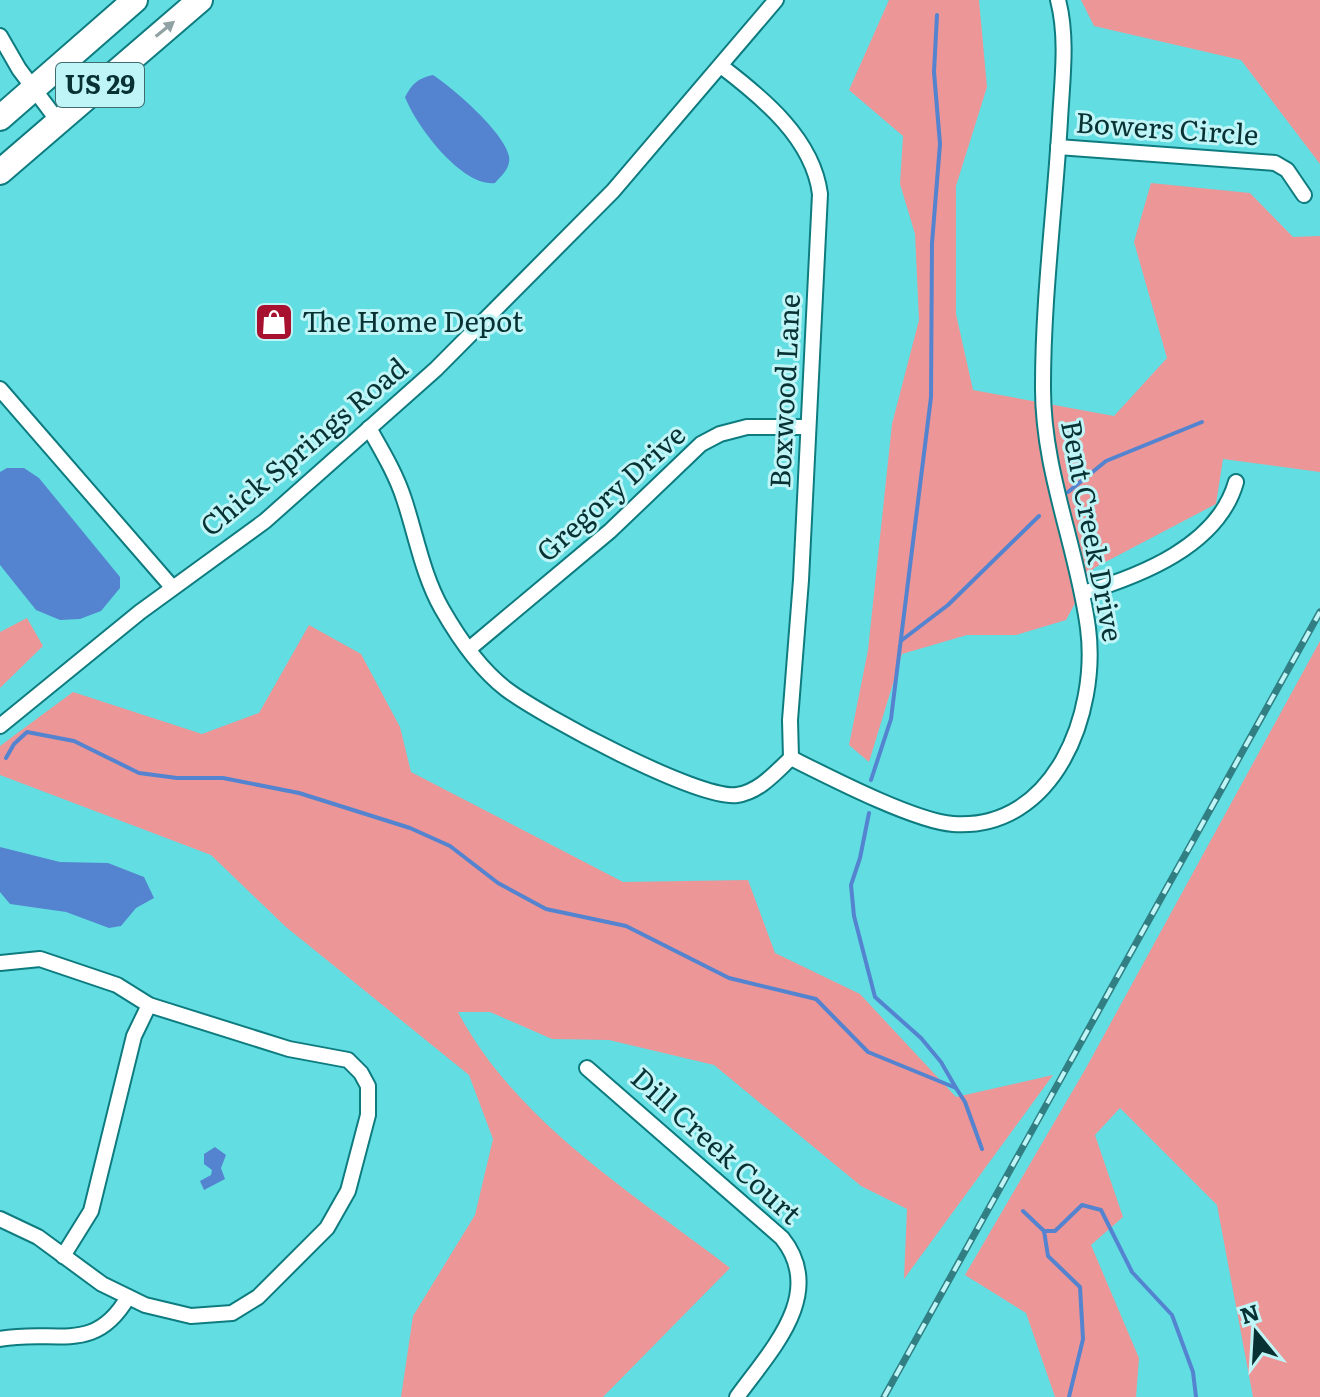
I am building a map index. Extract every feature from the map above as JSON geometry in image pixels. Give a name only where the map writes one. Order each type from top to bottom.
[{"type":"main road","name":"US 29","points":[[0,118],[135,0]]},
{"type":"main road","name":"US 29","points":[[0,172],[200,0]]},
{"type":"street","name":"Chick Springs Road","points":[[0,726],[48,683],[172,587],[265,521],[436,369],[613,191],[776,0]]},
{"type":"street","name":"Bent Creek Drive","points":[[791,758],[935,821],[975,823],[1014,811],[1051,778],[1082,716],[1090,661],[1083,593],[1052,478],[1043,413],[1062,53],[1058,0]]},
{"type":"street","points":[[0,36],[58,121]]},
{"type":"street","name":"Boxwood Lane","points":[[721,66],[791,130],[810,158],[818,178],[820,214],[791,758]]},
{"type":"street","name":"Bowers Circle","points":[[1058,147],[1275,163],[1287,170],[1304,195]]},
{"type":"street","points":[[0,389],[172,587]]},
{"type":"street","name":"Gregory Drive","points":[[469,649],[610,531],[701,444],[720,434],[747,427],[808,427]]},
{"type":"street","points":[[369,428],[403,496],[438,601],[469,649],[497,681],[517,696],[591,737],[706,791],[742,794],[764,784],[791,758]]},
{"type":"street","points":[[1083,593],[1127,578],[1180,550],[1225,511],[1236,482]]},
{"type":"street","points":[[0,963],[40,959],[117,985],[149,1005],[289,1049],[348,1060],[368,1086],[368,1115],[348,1191],[327,1228],[258,1297],[232,1313],[191,1316],[128,1297],[102,1284],[38,1237],[0,1219]]},
{"type":"street","points":[[63,1256],[91,1211],[134,1036],[149,1005]]},
{"type":"street","name":"Dill Creek Court","points":[[587,1068],[782,1238],[793,1254],[800,1280],[794,1314],[737,1397]]},
{"type":"street","points":[[0,1339],[97,1333],[115,1319],[128,1297]]},
{"type":"shaded area","points":[[889,0],[979,0],[987,87],[956,186],[956,314],[973,390],[1114,416],[1167,358],[1134,242],[1151,183],[1250,193],[1293,237],[1320,236],[1320,472],[1223,459],[1216,504],[1094,568],[1066,620],[1016,635],[967,635],[902,654],[869,762],[849,745],[868,650],[892,424],[919,320],[915,234],[900,184],[903,136],[849,90]]},
{"type":"shaded area","points":[[1081,0],[1320,0],[1320,164],[1241,60],[1094,26]]},
{"type":"shaded area","points":[[27,618],[43,646],[0,688],[0,632]]},
{"type":"shaded area","points":[[309,625],[361,654],[400,727],[411,772],[623,882],[748,880],[775,953],[860,994],[956,1097],[1053,1075],[904,1279],[907,1209],[861,1186],[714,1065],[609,1040],[552,1039],[490,1012],[458,1012],[482,1052],[544,1122],[580,1154],[730,1268],[603,1397],[401,1397],[413,1316],[475,1215],[493,1139],[469,1075],[286,927],[211,855],[0,775],[0,746],[73,692],[202,734],[259,713]]},
{"type":"shaded area","points":[[1320,641],[1320,1397],[1253,1397],[1217,1205],[1120,1108],[1095,1135],[1123,1217],[1091,1245],[1139,1358],[1136,1397],[1055,1397],[1026,1313],[965,1275],[1086,1068]]},
{"type":"water","points":[[433,75],[477,111],[505,146],[509,164],[495,183],[482,182],[455,165],[419,123],[405,97],[419,80]]},
{"type":"water","points":[[7,468],[24,468],[39,478],[120,577],[120,588],[101,611],[80,619],[60,620],[36,610],[0,565],[0,472]]},
{"type":"water","points":[[0,847],[60,862],[108,863],[144,877],[154,898],[136,908],[121,926],[109,928],[66,912],[10,904],[0,892]]},
{"type":"water","points":[[215,1147],[226,1155],[221,1168],[225,1179],[204,1190],[200,1181],[211,1175],[212,1170],[204,1164],[204,1154]]},
{"type":"waterway","points":[[871,780],[891,719],[931,397],[932,243],[940,144],[934,72],[937,15]]},
{"type":"waterway","points":[[1068,492],[1106,461],[1202,422]]},
{"type":"waterway","points":[[902,640],[948,605],[1039,516]]},
{"type":"waterway","points":[[6,758],[14,744],[27,732],[74,741],[139,773],[177,778],[223,778],[299,793],[410,828],[450,846],[498,883],[546,909],[626,926],[729,978],[816,999],[868,1052],[956,1088],[965,1102],[982,1149]]},
{"type":"waterway","points":[[869,813],[851,885],[854,916],[875,997],[921,1038],[941,1062],[956,1088]]},
{"type":"waterway","points":[[1023,1211],[1044,1231],[1055,1231],[1082,1205],[1101,1210],[1132,1272],[1172,1315],[1193,1372],[1196,1397]]},
{"type":"waterway","points":[[1044,1231],[1048,1256],[1080,1287],[1083,1339],[1069,1397]]},
{"type":"railway","points":[[884,1397],[1320,612]]},
{"type":"place","name":"The Home Depot","points":[[274,322]]}]
